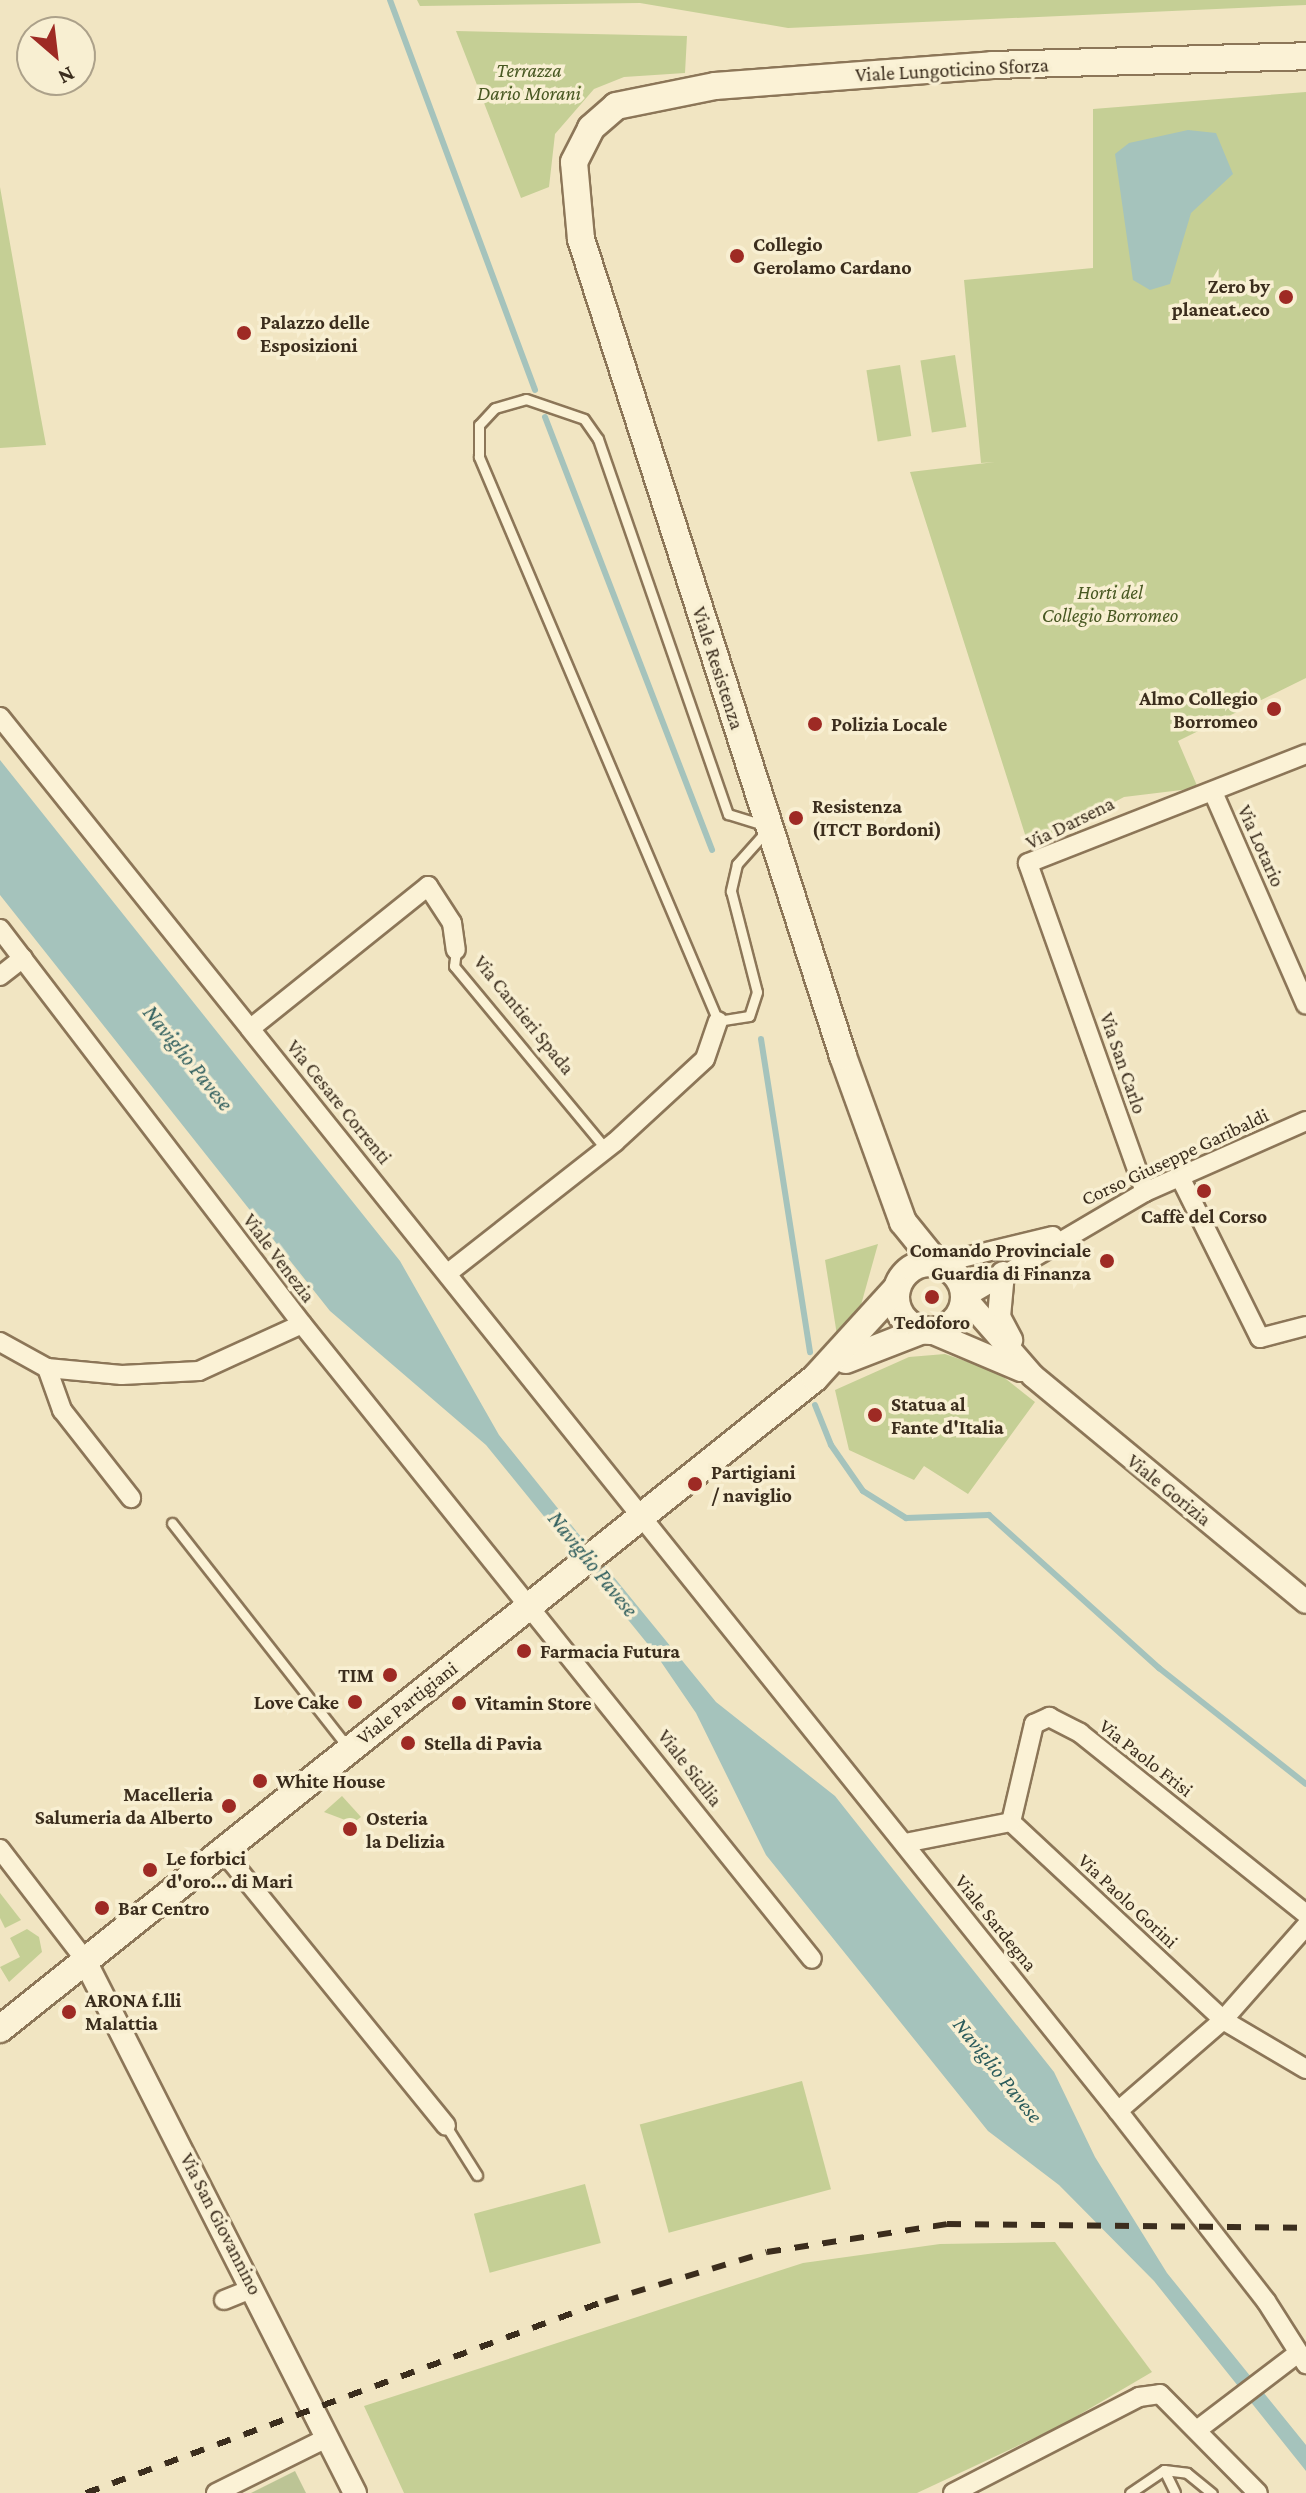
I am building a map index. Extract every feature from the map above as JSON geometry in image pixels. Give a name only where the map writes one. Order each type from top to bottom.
[{"type":"main road","name":"Viale Lungoticino Sforza","points":[[604,115],[630,99],[715,86],[992,65],[1306,56]]},
{"type":"main road","name":"Viale Resistenza","points":[[604,115],[574,162],[581,239],[770,827],[903,1222],[937,1264]]},
{"type":"main road","name":"Viale Resistenza","points":[[898,1286],[903,1222]]},
{"type":"main road","points":[[937,1264],[956,1274],[965,1298],[951,1325],[926,1331],[901,1315],[898,1286],[915,1267],[937,1264]]},
{"type":"main road","name":"Viale Partigiani","points":[[815,1378],[898,1286]]},
{"type":"main road","name":"Viale Partigiani","points":[[0,2029],[83,1957],[539,1599],[769,1410],[815,1378],[877,1343],[926,1331]]},
{"type":"street","name":"Via Cesare Correnti","points":[[0,717],[448,1273],[638,1519]]},
{"type":"street","points":[[1213,792],[1306,754]]},
{"type":"street","name":"Via Darsena","points":[[1059,949],[1028,863],[1136,816],[1213,792]]},
{"type":"street","name":"Via Lotario","points":[[1213,792],[1306,1005]]},
{"type":"street","name":"Via Cantieri Spada","points":[[251,1028],[428,886],[452,923],[456,950]]},
{"type":"street","name":"Viale Venezia","points":[[0,929],[302,1324],[539,1599]]},
{"type":"street","name":"Via San Carlo","points":[[1059,949],[1145,1192]]},
{"type":"street","points":[[0,976],[23,958]]},
{"type":"street","points":[[448,1273],[606,1149],[705,1059],[718,1021]]},
{"type":"street","name":"Corso Giuseppe Garibaldi","points":[[965,1298],[1064,1234],[1179,1175],[1306,1121]]},
{"type":"street","points":[[1179,1175],[1260,1338],[1306,1326]]},
{"type":"street","name":"Corso Giuseppe Garibaldi","points":[[937,1264],[1064,1234]]},
{"type":"street","name":"Viale Gorizia","points":[[1003,1273],[999,1317],[1033,1376]]},
{"type":"street","name":"Viale Gorizia","points":[[965,1298],[1033,1376],[1306,1602]]},
{"type":"street","points":[[0,1342],[47,1368],[122,1375],[199,1371],[302,1324]]},
{"type":"street","name":"Viale Gorizia","points":[[926,1331],[1033,1376]]},
{"type":"street","points":[[47,1368],[62,1410],[131,1498]]},
{"type":"street","name":"Viale Sardegna","points":[[638,1519],[905,1843],[1118,2111],[1266,2301],[1302,2359]]},
{"type":"street","name":"Viale Sicilia","points":[[539,1599],[812,1959]]},
{"type":"street","name":"Via Paolo Frisi","points":[[1011,1822],[1034,1724],[1049,1717],[1080,1733],[1306,1914]]},
{"type":"street","points":[[905,1843],[1011,1822]]},
{"type":"street","name":"Via Paolo Gorini","points":[[1011,1822],[1223,2020],[1306,2069]]},
{"type":"street","points":[[0,1849],[83,1957]]},
{"type":"street","points":[[222,1850],[446,2126]]},
{"type":"street","points":[[1118,2111],[1223,2020],[1306,1926]]},
{"type":"street","name":"Via San Giovannino","points":[[83,1957],[355,2493]]},
{"type":"street","points":[[224,2300],[253,2288]]},
{"type":"street","points":[[1201,2427],[1266,2378],[1302,2359]]},
{"type":"street","points":[[953,2493],[1139,2397],[1160,2394],[1201,2427],[1258,2493]]},
{"type":"street","points":[[216,2493],[327,2438]]},
{"type":"lane","points":[[526,399],[559,405],[584,419],[598,439],[728,814],[770,827],[737,864],[731,891],[757,992],[749,1016],[718,1021],[479,457],[479,425],[495,408],[526,399]]},
{"type":"lane","name":"Via Cantieri Spada","points":[[456,950],[454,966],[606,1149]]},
{"type":"lane","points":[[172,1523],[349,1749]]},
{"type":"lane","points":[[446,2126],[477,2175]]},
{"type":"lane","points":[[1130,2493],[1164,2470],[1187,2473],[1212,2493]]},
{"type":"lane","points":[[1164,2470],[1175,2493]]},
{"type":"green space","points":[[417,0],[1306,0],[1306,5],[788,28],[640,3],[420,6]]},
{"type":"green space","name":"Terrazza Dario Morani","points":[[456,31],[687,36],[685,73],[624,77],[594,89],[555,134],[549,187],[521,198]]},
{"type":"green space","name":"Horti del Collegio Borromeo","points":[[1306,92],[1306,678],[1178,741],[1198,788],[1124,797],[1029,847],[910,472],[995,462],[981,463],[964,280],[1093,268],[1093,109]]},
{"type":"green space","points":[[0,187],[40,413],[46,445],[0,448]]},
{"type":"green space","points":[[955,355],[966,427],[932,433],[920,360]]},
{"type":"green space","points":[[900,365],[911,436],[878,441],[866,370]]},
{"type":"green space","points":[[878,1244],[861,1305],[837,1335],[825,1260]]},
{"type":"green space","points":[[945,1354],[997,1372],[1035,1402],[968,1494],[924,1466],[914,1480],[849,1450],[835,1390],[909,1357]]},
{"type":"green space","points":[[342,1796],[361,1817],[353,1823],[324,1812]]},
{"type":"green space","points":[[0,1893],[21,1920],[5,1928],[0,1918]]},
{"type":"green space","points":[[27,1929],[39,1937],[42,1952],[9,1982],[0,1967],[20,1957],[10,1938]]},
{"type":"green space","points":[[802,2081],[831,2189],[669,2233],[640,2124]]},
{"type":"green space","points":[[585,2184],[601,2243],[490,2273],[474,2214]]},
{"type":"green space","points":[[1055,2242],[1152,2372],[1060,2426],[917,2493],[404,2493],[364,2406],[803,2263],[940,2244]]},
{"type":"green space","points":[[295,2471],[306,2493],[251,2493]]},
{"type":"water","points":[[1188,130],[1216,133],[1233,174],[1191,213],[1170,284],[1150,290],[1133,280],[1115,154],[1129,143]]},
{"type":"water","name":"Naviglio Pavese","points":[[0,760],[400,1261],[499,1435],[568,1521],[716,1702],[835,1796],[1054,2072],[1095,2157],[1167,2273],[1306,2445],[1306,2471],[1154,2281],[1059,2185],[988,2131],[766,1855],[696,1713],[655,1653],[486,1445],[330,1311],[0,895]]},
{"type":"waterway","points":[[390,0],[535,390]]},
{"type":"waterway","points":[[545,417],[712,850]]},
{"type":"waterway","points":[[761,1039],[810,1352]]},
{"type":"waterway","points":[[815,1405],[831,1445],[863,1491],[906,1518],[989,1515],[1159,1668],[1306,1784]]},
{"type":"railway","points":[[86,2493],[605,2301],[767,2252],[947,2224],[1306,2228]]},
{"type":"place","name":"Collegio Gerolamo Cardano","points":[[737,256]]},
{"type":"place","name":"Zero by planeat.eco","points":[[1286,297]]},
{"type":"place","name":"Palazzo delle Esposizioni","points":[[244,333]]},
{"type":"place","name":"Almo Collegio Borromeo","points":[[1274,709]]},
{"type":"place","name":"Polizia Locale","points":[[815,724]]},
{"type":"place","name":"Resistenza (ITCT Bordoni)","points":[[796,818]]},
{"type":"place","name":"Caffè del Corso","points":[[1204,1191]]},
{"type":"place","name":"Comando Provinciale Guardia di Finanza","points":[[1107,1261]]},
{"type":"place","name":"Tedoforo","points":[[932,1297]]},
{"type":"place","name":"Statua al Fante d'Italia","points":[[875,1415]]},
{"type":"place","name":"Partigiani / naviglio","points":[[695,1484]]},
{"type":"place","name":"Farmacia Futura","points":[[524,1651]]},
{"type":"place","name":"TIM","points":[[390,1675]]},
{"type":"place","name":"Love Cake","points":[[355,1702]]},
{"type":"place","name":"Vitamin Store","points":[[459,1703]]},
{"type":"place","name":"Stella di Pavia","points":[[408,1743]]},
{"type":"place","name":"White House","points":[[260,1781]]},
{"type":"place","name":"Macelleria Salumeria da Alberto","points":[[229,1806]]},
{"type":"place","name":"Osteria la Delizia","points":[[350,1829]]},
{"type":"place","name":"Le forbici d'oro... di Mari","points":[[150,1870]]},
{"type":"place","name":"Bar Centro","points":[[102,1908]]},
{"type":"place","name":"ARONA f.lli Malattia","points":[[69,2012]]}]
